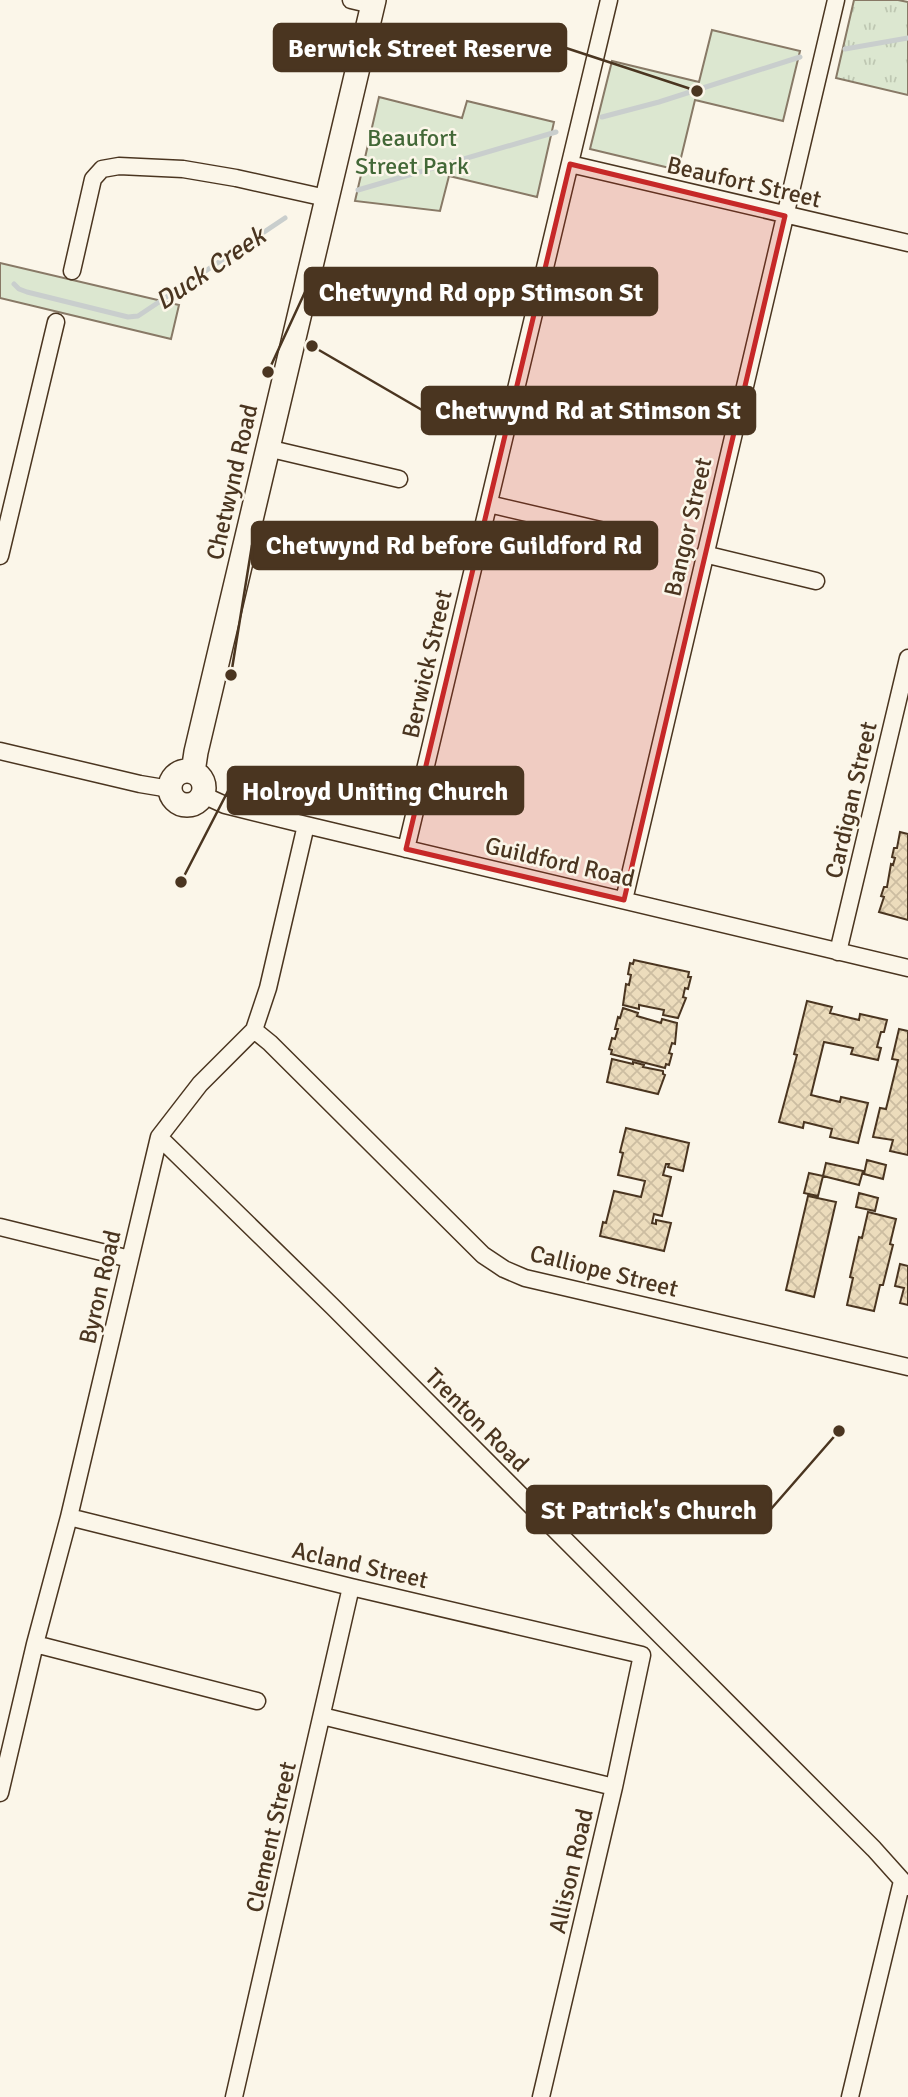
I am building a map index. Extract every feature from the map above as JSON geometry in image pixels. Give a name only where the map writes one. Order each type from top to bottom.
[{"type":"street","name":"Berwick Street","points":[[406,849],[609,0]]},
{"type":"street","name":"Bangor Street","points":[[624,900],[836,0]]},
{"type":"street","name":"Chetwynd Road","points":[[193,772],[326,198],[366,2]]},
{"type":"street","name":"Beaufort Street","points":[[570,164],[908,243]]},
{"type":"street","points":[[72,271],[93,179],[102,169],[119,166],[183,169],[326,198]]},
{"type":"street","points":[[0,556],[56,322]]},
{"type":"street","points":[[267,447],[399,479]]},
{"type":"street","points":[[489,504],[613,533]]},
{"type":"street","points":[[704,554],[816,582]]},
{"type":"street","name":"Cardigan Street","points":[[838,952],[908,658]]},
{"type":"street","points":[[0,751],[170,789]]},
{"type":"street","points":[[187,771],[202,779],[204,790],[195,803],[184,805],[174,799],[170,789],[173,778],[187,771]]},
{"type":"street","name":"Guildford Road","points":[[202,795],[225,805],[306,825],[908,968]]},
{"type":"street","name":"Byron Road","points":[[0,1793],[159,1137],[200,1084],[254,1030],[268,988],[306,825]]},
{"type":"street","name":"Calliope Street","points":[[254,1030],[483,1255],[504,1269],[525,1278],[908,1367]]},
{"type":"street","name":"Trenton Road","points":[[159,1137],[333,1307],[874,1849],[905,1884]]},
{"type":"street","points":[[0,1227],[130,1259]]},
{"type":"street","name":"Acland Street","points":[[69,1517],[642,1655]]},
{"type":"street","name":"Clement Street","points":[[234,2097],[351,1587]]},
{"type":"street","points":[[642,1655],[664,1639]]},
{"type":"street","points":[[35,1644],[257,1701]]},
{"type":"street","name":"Allison Road","points":[[541,2097],[614,1787],[642,1655]]},
{"type":"street","points":[[322,1716],[614,1787]]},
{"type":"street","points":[[850,2097],[905,1884]]},
{"type":"highlighted area","points":[[570,164],[785,216],[624,900],[406,849]]},
{"type":"green space","points":[[854,0],[908,2],[908,95],[836,78]]},
{"type":"green space","points":[[712,30],[800,51],[783,121],[695,100],[678,170],[590,149],[612,61],[699,82]]},
{"type":"green space","name":"Beaufort Street Park","points":[[379,97],[462,118],[467,101],[554,122],[537,197],[449,176],[440,211],[355,201]]},
{"type":"green space","points":[[0,263],[179,305],[171,339],[0,298]]},
{"type":"building","points":[[900,832],[908,834],[908,920],[879,912],[884,897],[881,896],[884,887],[887,887],[891,864],[893,865],[895,858],[892,857],[894,848],[897,848]]},
{"type":"building","points":[[634,960],[689,972],[688,977],[691,977],[683,997],[686,998],[678,1018],[663,1015],[664,1010],[623,1005],[626,984],[629,985],[631,975],[628,974],[630,963],[633,964]]},
{"type":"building","points":[[807,1001],[832,1007],[830,1013],[859,1020],[860,1014],[887,1020],[877,1047],[881,1048],[878,1060],[851,1054],[853,1048],[824,1042],[811,1095],[840,1102],[841,1097],[868,1103],[858,1143],[830,1137],[832,1129],[804,1122],[803,1128],[779,1122],[797,1055],[794,1054]]},
{"type":"building","points":[[623,1008],[638,1013],[637,1016],[661,1023],[662,1019],[677,1023],[675,1044],[672,1043],[669,1053],[672,1054],[669,1065],[666,1064],[665,1068],[611,1054],[612,1050],[609,1049],[612,1038],[615,1039],[618,1017],[620,1018]]},
{"type":"building","points":[[899,1029],[908,1031],[908,1155],[890,1151],[893,1140],[873,1137],[880,1108],[886,1109],[898,1060],[892,1059]]},
{"type":"building","points":[[612,1059],[663,1071],[665,1075],[658,1094],[607,1082]]},
{"type":"building","points":[[626,1128],[689,1143],[683,1171],[666,1164],[663,1175],[671,1177],[662,1216],[654,1214],[652,1223],[656,1224],[656,1220],[671,1223],[664,1251],[600,1236],[614,1191],[641,1197],[645,1181],[618,1175]]},
{"type":"building","points":[[867,1160],[886,1165],[883,1179],[864,1174]]},
{"type":"building","points":[[826,1163],[863,1171],[859,1185],[823,1176]]},
{"type":"building","points":[[809,1173],[823,1176],[818,1196],[804,1193]]},
{"type":"building","points":[[859,1193],[878,1198],[875,1211],[856,1207]]},
{"type":"building","points":[[808,1196],[836,1202],[814,1297],[786,1290]]},
{"type":"building","points":[[868,1212],[896,1219],[890,1244],[893,1245],[874,1311],[847,1305],[859,1237],[862,1238]]},
{"type":"building","points":[[900,1264],[908,1266],[908,1305],[900,1303],[904,1288],[895,1286]]},
{"type":"waterway","name":"Duck Creek","points":[[845,49],[908,38]]},
{"type":"waterway","name":"Duck Creek","points":[[602,117],[659,102],[800,57]]},
{"type":"waterway","name":"Duck Creek","points":[[358,190],[556,132]]},
{"type":"waterway","name":"Duck Creek","points":[[14,284],[27,292],[128,317],[138,316],[285,218]]},
{"type":"place","name":"Berwick Street Reserve","points":[[697,91]]},
{"type":"place","name":"Chetwynd Rd at Stimson St","points":[[312,346]]},
{"type":"place","name":"Chetwynd Rd opp Stimson St","points":[[268,372]]},
{"type":"place","name":"Chetwynd Rd before Guildford Rd","points":[[231,675]]},
{"type":"place","name":"Holroyd Uniting Church","points":[[181,882]]},
{"type":"place","name":"St Patrick's Church","points":[[839,1431]]}]
